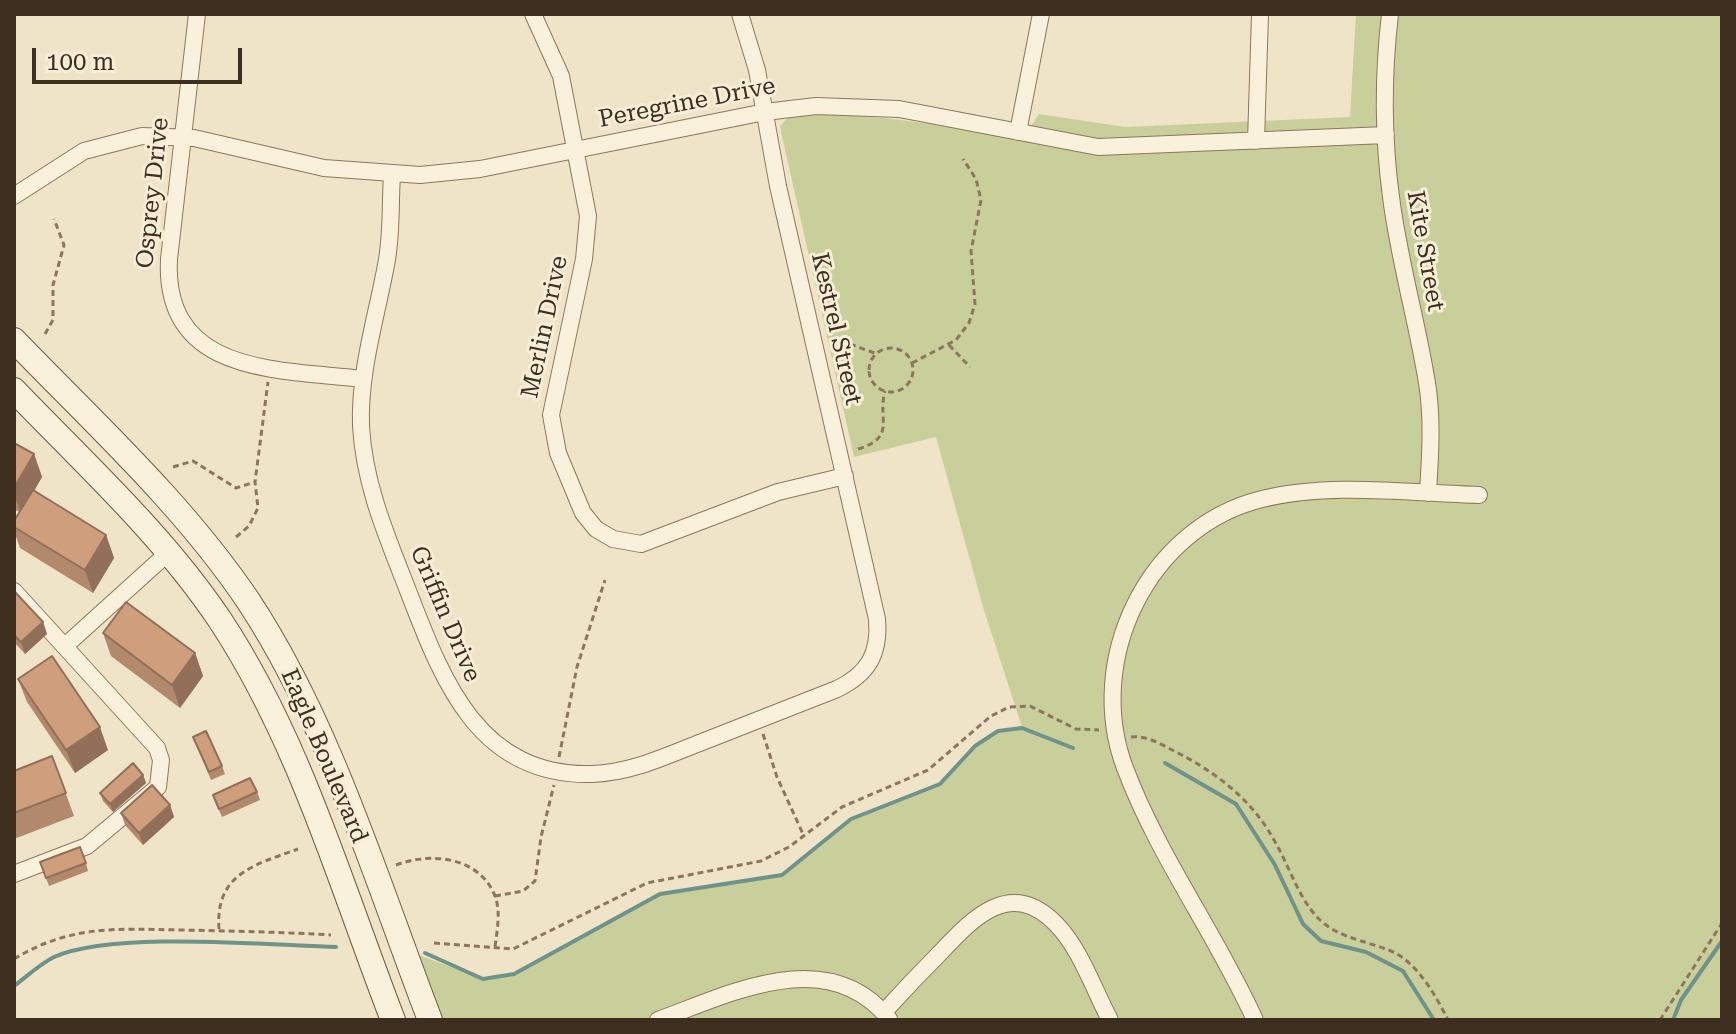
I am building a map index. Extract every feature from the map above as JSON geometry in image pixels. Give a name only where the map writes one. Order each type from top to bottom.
[{"type":"street","name":"Osprey Drive","points":[[197,14],[168,273],[172,299],[183,323],[201,343],[232,362],[363,379]]},
{"type":"street","name":"Merlin Drive","points":[[533,14],[561,76],[588,216],[587,245],[551,415],[558,453],[588,521],[622,543],[650,542],[766,496],[845,476]]},
{"type":"street","name":"Kestrel Street","points":[[740,14],[765,112],[778,186],[875,607],[879,633],[875,656]]},
{"type":"street","points":[[1018,132],[1041,14]]},
{"type":"street","points":[[1256,141],[1260,14]]},
{"type":"street","name":"Kite Street","points":[[1390,14],[1386,135],[1395,225],[1427,383],[1431,423],[1428,493]]},
{"type":"street","name":"Peregrine Drive","points":[[14,196],[59,164],[100,145],[142,136],[182,137],[306,165],[392,175],[471,170],[765,112],[816,106],[878,107],[1115,147],[1386,135]]},
{"type":"street","name":"Griffin Drive","points":[[392,175],[389,248],[363,379],[361,427],[369,482],[440,671],[473,722],[518,757],[571,773],[604,774],[631,768],[837,689],[863,673],[875,656]]},
{"type":"street","name":"Eagle Boulevard","points":[[14,340],[184,518],[219,561],[264,627],[318,730],[430,1020]]},
{"type":"street","name":"Eagle Boulevard","points":[[14,390],[169,552],[220,620],[272,711],[393,1020]]},
{"type":"street","points":[[1255,1020],[1125,768],[1115,734],[1112,695],[1116,659],[1126,621],[1151,578],[1180,544],[1208,523],[1242,506],[1275,496],[1311,492],[1479,495]]},
{"type":"street","points":[[65,646],[169,552]]},
{"type":"street","points":[[14,591],[157,748],[160,779],[158,787],[87,846],[14,874]]},
{"type":"street","points":[[658,1020],[752,985],[797,978],[843,987],[887,1016],[972,919],[998,905],[1012,903],[1027,905],[1056,924],[1110,1020]]},
{"type":"path","points":[[912,363],[949,345],[969,323],[975,304],[971,251],[981,200],[976,179],[963,159]]},
{"type":"path","points":[[45,334],[53,320],[53,285],[63,251],[63,238],[54,219]]},
{"type":"path","points":[[850,344],[877,354],[895,349],[912,363]]},
{"type":"path","points":[[949,345],[970,367]]},
{"type":"path","points":[[858,449],[875,441],[883,431],[885,391],[871,377],[871,363],[877,354]]},
{"type":"path","points":[[885,391],[905,387],[912,376],[912,363]]},
{"type":"path","points":[[236,537],[256,515],[255,482],[269,379]]},
{"type":"path","points":[[173,467],[193,461],[231,486],[241,488],[255,482]]},
{"type":"path","points":[[559,758],[572,710],[577,667],[605,580]]},
{"type":"path","points":[[434,943],[513,949],[647,883],[761,861],[842,807],[928,770],[991,716],[1009,707],[1030,706],[1076,729],[1102,730]]},
{"type":"path","points":[[762,730],[777,777],[804,835]]},
{"type":"path","points":[[1129,738],[1151,739],[1177,752],[1204,766],[1242,796],[1273,836],[1305,901],[1320,920],[1342,934],[1395,952],[1436,995],[1448,1020]]},
{"type":"path","points":[[495,896],[523,891],[535,881],[541,837],[555,781]]},
{"type":"path","points":[[219,929],[217,905],[223,890],[243,871],[298,849]]},
{"type":"path","points":[[396,865],[413,859],[443,857],[464,864],[483,880],[495,896],[499,919],[495,947]]},
{"type":"path","points":[[1660,1020],[1722,923]]},
{"type":"path","points":[[14,959],[57,938],[87,930],[219,929],[331,935]]},
{"type":"green space","points":[[1356,14],[1722,14],[1722,1020],[431,1020],[405,950],[483,979],[514,974],[660,894],[782,875],[851,819],[940,784],[975,746],[998,731],[1022,727],[983,607],[936,437],[854,457],[780,126],[790,116],[877,117],[1021,141],[1039,114],[1125,127],[1350,117]]},
{"type":"building","points":[[14,443],[34,454],[14,488]]},
{"type":"building","points":[[33,490],[106,535],[85,570],[14,527],[14,521]]},
{"type":"building","points":[[14,592],[43,622],[21,642],[14,635]]},
{"type":"building","points":[[126,602],[195,653],[172,685],[103,633]]},
{"type":"building","points":[[52,656],[100,727],[66,750],[18,679]]},
{"type":"building","points":[[206,731],[222,766],[209,772],[193,737]]},
{"type":"building","points":[[52,756],[66,793],[14,813],[14,771]]},
{"type":"building","points":[[133,763],[143,775],[110,804],[100,793]]},
{"type":"building","points":[[250,778],[257,792],[219,809],[213,795]]},
{"type":"building","points":[[152,785],[170,805],[139,833],[121,813]]},
{"type":"building","points":[[80,847],[86,863],[46,878],[40,862]]},
{"type":"waterway","points":[[425,953],[483,979],[514,974],[660,894],[782,875],[851,819],[940,784],[975,746],[998,731],[1022,728],[1073,748]]},
{"type":"waterway","points":[[1165,763],[1236,804],[1275,865],[1303,924],[1321,941],[1366,952],[1403,971],[1434,1020]]},
{"type":"waterway","points":[[1673,1020],[1681,1000],[1722,941]]},
{"type":"waterway","points":[[14,986],[54,957],[114,944],[232,942],[336,947]]}]
